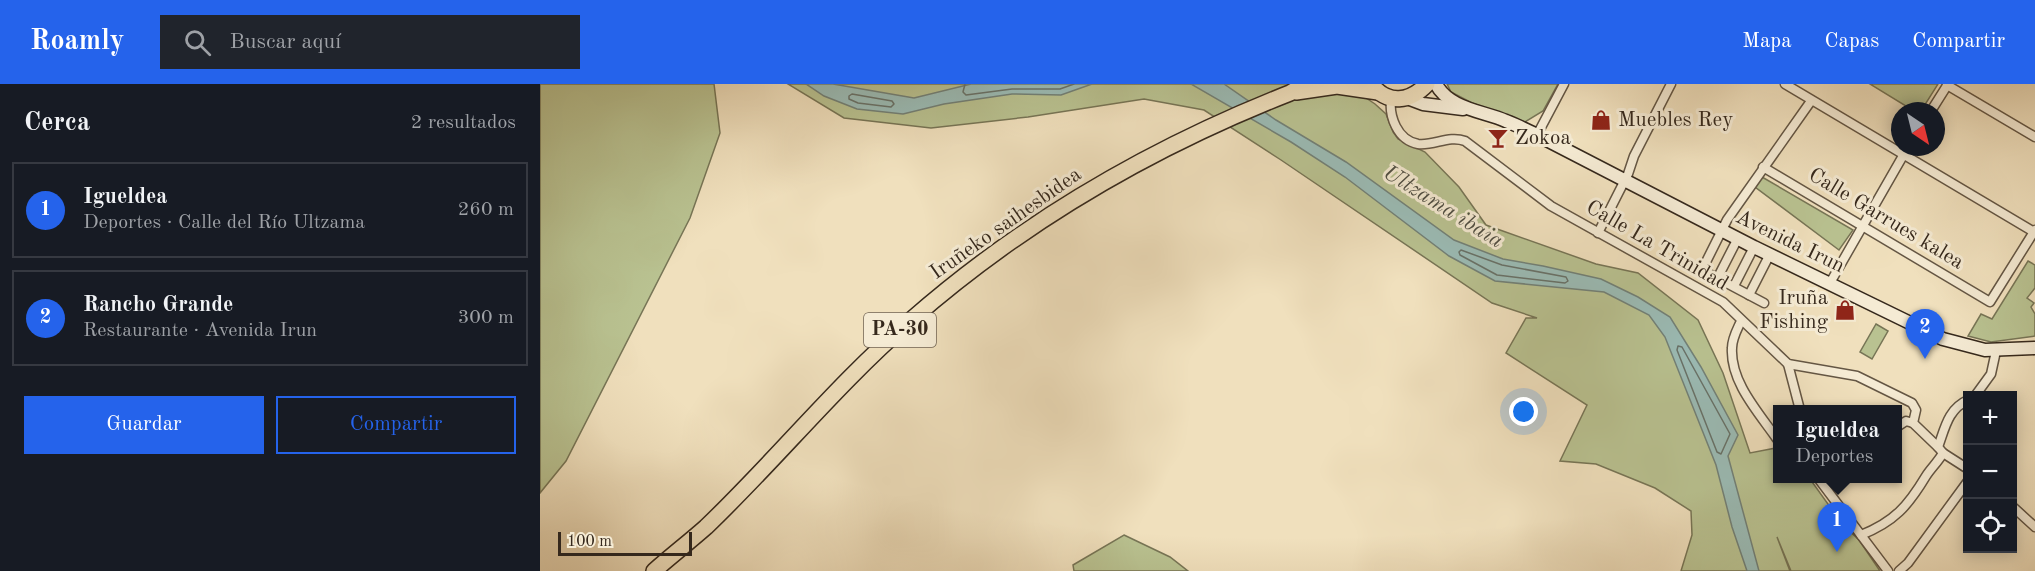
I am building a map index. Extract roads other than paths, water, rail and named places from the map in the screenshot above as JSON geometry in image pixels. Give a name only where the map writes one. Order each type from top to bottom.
[{"type":"highway","name":"Iruñeko saihesbidea","points":[[654,571],[706,527],[827,400],[909,322],[996,252],[1056,211],[1115,175],[1184,138],[1283,96],[1305,84]]},
{"type":"highway","points":[[1407,98],[1419,93],[1427,84]]},
{"type":"highway","name":"Iruñeko saihesbidea","points":[[1283,96],[1337,86],[1380,92]]},
{"type":"highway","name":"PA-30","points":[[1380,92],[1407,98]]},
{"type":"street","points":[[1436,84],[1452,101],[1470,109]]},
{"type":"street","points":[[1537,135],[1564,84]]},
{"type":"street","points":[[1598,233],[1671,84]]},
{"type":"street","points":[[1785,84],[1810,100],[1891,143]]},
{"type":"street","points":[[1937,102],[1948,84],[2035,137]]},
{"type":"street","name":"Calle La Trinidad","points":[[1380,92],[1396,127],[1405,137],[1418,144],[1456,138],[1465,141],[1551,206],[1723,302],[1788,364]]},
{"type":"street","points":[[1407,98],[1449,108],[1470,109]]},
{"type":"street","points":[[1764,303],[1702,270],[1721,230],[1810,100]]},
{"type":"street","name":"Avenida Irun","points":[[1470,109],[1505,120],[1537,135],[1754,247],[1943,339],[1996,351],[2035,348]]},
{"type":"street","points":[[1830,283],[1903,156]]},
{"type":"street","points":[[1914,156],[2034,231]]},
{"type":"street","name":"Calle Garrues kalea","points":[[1763,167],[1990,302],[2034,231]]},
{"type":"street","points":[[1718,278],[1738,238]]},
{"type":"street","points":[[1734,286],[1754,247]]},
{"type":"street","points":[[1749,295],[1770,254]]},
{"type":"street","points":[[1742,321],[1734,335],[1731,348],[1735,369],[1748,398],[1773,433]]},
{"type":"street","points":[[1979,391],[1991,374],[1996,351]]},
{"type":"street","points":[[1799,405],[1788,364],[1857,376],[1912,404],[1916,410],[1913,423]]},
{"type":"street","points":[[1861,535],[1888,522],[1899,514],[1913,498],[1941,450],[1952,411],[1963,403]]},
{"type":"street","points":[[1902,424],[1906,421],[1913,423],[1941,450],[1963,465]]},
{"type":"street","points":[[1822,483],[1888,571]]},
{"type":"street","points":[[1899,571],[1908,563],[1963,488]]},
{"type":"street","points":[[2017,510],[2035,526]]},
{"type":"water","points":[[806,84],[833,84],[914,98],[971,84],[1092,84],[1061,95],[1012,94],[944,104],[903,114],[857,109],[824,96]]},
{"type":"water","points":[[1191,84],[1224,84],[1276,120],[1346,162],[1454,240],[1503,259],[1601,279],[1638,297],[1670,317],[1701,367],[1738,435],[1728,456],[1759,571],[1747,571],[1732,527],[1716,465],[1665,337],[1649,315],[1604,292],[1495,281],[1449,256],[1345,177],[1291,142]]},
{"type":"place","name":"Muebles Rey","points":[[1601,120]]},
{"type":"place","name":"Zokoa","points":[[1498,138]]},
{"type":"place","name":"Iruña Fishing","points":[[1845,310]]},
{"type":"place","name":"Rancho Grande","points":[[1925,359]]},
{"type":"place","name":"Igueldea","points":[[1837,552]]},
{"type":"water label","name":"Ultzama ibaia","points":[[1443,207]]}]
